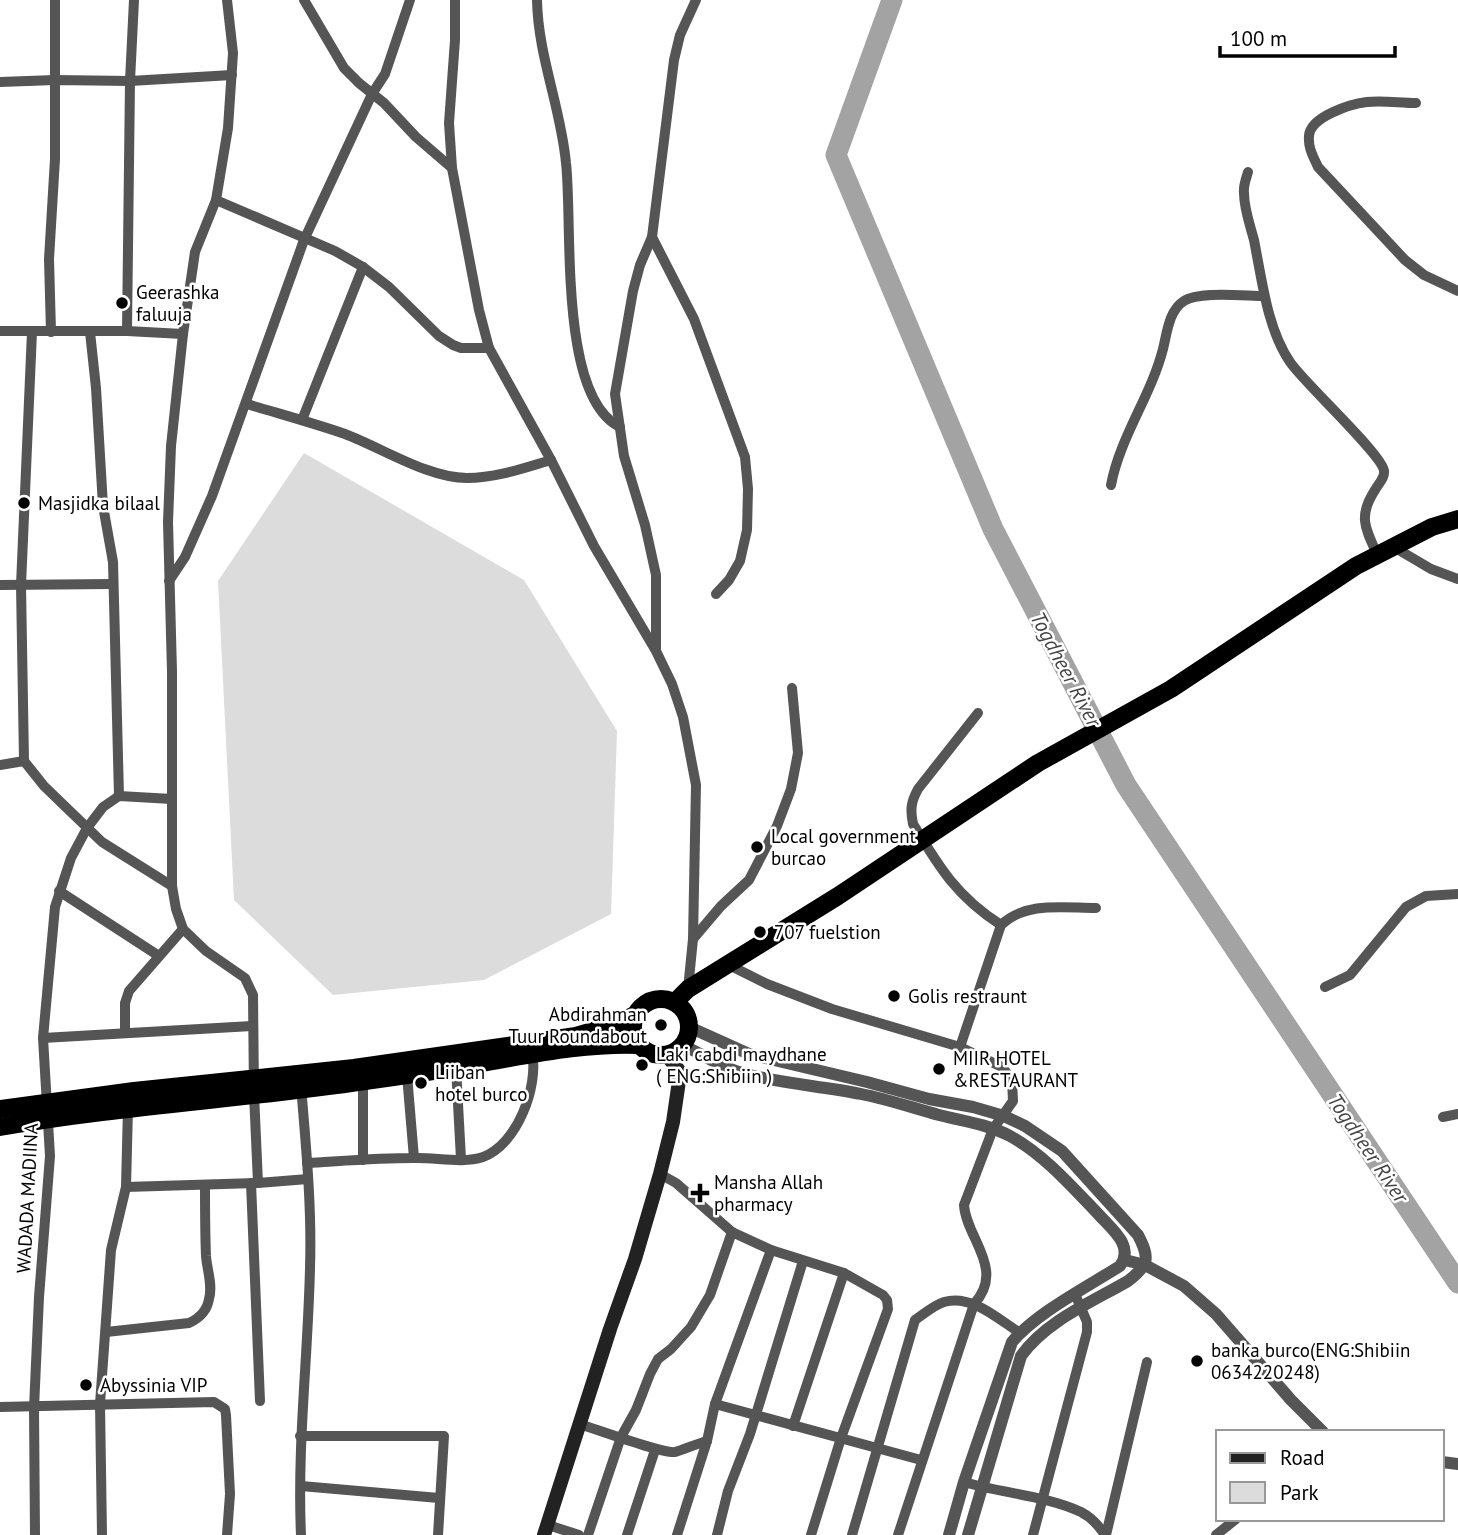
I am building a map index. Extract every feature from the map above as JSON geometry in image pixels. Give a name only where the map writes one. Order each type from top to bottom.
[{"type":"highway","points":[[675,1002],[688,989],[838,896],[1038,763],[1171,688],[1384,550],[1432,527],[1458,519]]},
{"type":"highway","points":[[0,1127],[48,1111],[300,1081],[365,1066],[576,1036],[614,1025],[635,1015],[648,1002],[666,999],[683,1009],[689,1027],[683,1045],[666,1055],[647,1052],[634,1036],[632,1026],[635,1015]]},
{"type":"highway","points":[[300,1081],[363,1082],[532,1053],[613,1044],[639,1045]]},
{"type":"highway","points":[[0,1109],[48,1111],[128,1108],[254,1086]]},
{"type":"main road","points":[[546,1530],[635,1259],[660,1174],[673,1122],[679,1081],[678,1069],[666,1055]]},
{"type":"street","points":[[51,332],[49,259],[54,159],[55,0]]},
{"type":"street","points":[[127,331],[130,81],[134,0]]},
{"type":"street","points":[[227,0],[232,32],[228,128],[215,201],[195,252],[183,334],[169,473],[172,886],[183,929],[206,951],[245,978],[253,995],[254,1183],[260,1401]]},
{"type":"street","points":[[304,0],[337,59],[416,137],[452,168]]},
{"type":"street","points":[[169,582],[185,557],[212,496],[304,240],[372,94],[384,74],[410,0]]},
{"type":"street","points":[[455,0],[449,122],[452,168],[479,310],[489,348],[551,460],[594,546],[656,651],[672,684],[683,717],[696,785],[693,939],[688,989]]},
{"type":"street","points":[[537,0],[541,46],[566,163],[573,319],[579,352],[586,379],[598,407],[608,421],[620,427]]},
{"type":"street","points":[[656,651],[656,575],[645,525],[624,456],[615,403],[633,291],[652,237],[674,60],[680,35],[696,0]]},
{"type":"street","points":[[0,82],[130,81],[232,75]]},
{"type":"street","points":[[1416,103],[1366,102],[1329,114],[1317,121],[1308,132],[1309,149],[1318,167],[1405,260],[1424,275],[1458,291]]},
{"type":"street","points":[[1248,172],[1244,194],[1264,296],[1280,343],[1289,362],[1380,461],[1384,471],[1382,480],[1365,507],[1364,524],[1384,550],[1458,579]]},
{"type":"street","points":[[215,201],[335,251],[363,267],[399,296],[439,336],[453,345],[460,348],[489,348]]},
{"type":"street","points":[[652,237],[694,319],[745,457],[748,489],[747,530],[740,561],[729,580],[716,594]]},
{"type":"street","points":[[302,420],[363,267]]},
{"type":"street","points":[[1111,485],[1123,444],[1140,411],[1160,358],[1174,309],[1181,302],[1199,295],[1264,296]]},
{"type":"street","points":[[0,331],[183,334]]},
{"type":"street","points":[[32,332],[21,584],[24,761],[44,786],[86,828],[121,855],[172,886]]},
{"type":"street","points":[[90,332],[103,506],[111,545],[119,796],[172,799]]},
{"type":"street","points":[[247,404],[346,435],[445,475],[464,478],[510,472],[551,460]]},
{"type":"street","points":[[0,585],[113,584]]},
{"type":"street","points":[[693,939],[721,906],[749,880],[777,826],[791,789],[798,753],[792,688]]},
{"type":"street","points":[[978,713],[911,801],[914,824],[955,887],[977,910],[1001,925]]},
{"type":"street","points":[[0,765],[24,761]]},
{"type":"street","name":"WADADA MADIINA","points":[[36,1535],[34,1408],[50,1156],[43,1038],[50,944],[59,891],[71,858],[86,828],[103,807],[119,796]]},
{"type":"street","points":[[59,891],[159,956]]},
{"type":"street","points":[[1325,987],[1350,975],[1406,907],[1435,894],[1458,894]]},
{"type":"street","points":[[960,1047],[1001,925],[1016,914],[1038,908],[1096,908]]},
{"type":"street","points":[[125,1032],[125,1003],[130,991],[183,929]]},
{"type":"street","points":[[727,964],[768,984],[832,1009],[960,1047],[1002,1067],[1012,1080],[1013,1101],[993,1129],[964,1205],[984,1259],[984,1288],[974,1304],[898,1535]]},
{"type":"street","points":[[43,1038],[252,1026]]},
{"type":"street","points":[[689,1027],[749,1054],[865,1088],[943,1116],[974,1122],[1011,1137],[1038,1155],[1122,1240],[1126,1251],[1120,1266],[1075,1294],[1020,1333],[1012,1342],[964,1482],[949,1535]]},
{"type":"street","points":[[683,1045],[743,1074],[865,1088],[1004,1116],[1025,1125],[1062,1151],[1138,1235],[1145,1248],[1145,1265],[1129,1281],[1032,1340],[1021,1356],[968,1535]]},
{"type":"street","points":[[307,1163],[483,1157],[493,1151],[524,1112],[532,1090],[535,1066],[532,1053]]},
{"type":"street","points":[[743,1074],[749,1054]]},
{"type":"street","points":[[456,1067],[461,1159]]},
{"type":"street","points":[[407,1075],[414,1158]]},
{"type":"street","points":[[300,1081],[308,1179],[310,1269],[300,1436],[301,1535]]},
{"type":"street","points":[[363,1082],[363,1160]]},
{"type":"street","points":[[102,1535],[100,1404],[111,1250],[126,1187],[128,1108]]},
{"type":"street","points":[[1443,1117],[1458,1114]]},
{"type":"street","points":[[660,1174],[676,1183],[732,1232],[771,1250],[844,1273],[883,1295],[888,1304],[841,1438],[811,1535]]},
{"type":"street","points":[[126,1187],[308,1179]]},
{"type":"street","points":[[106,1332],[189,1323],[199,1319],[209,1300],[210,1288],[206,1256],[205,1185]]},
{"type":"street","points":[[588,1535],[621,1437],[658,1359],[671,1349],[691,1326],[710,1295],[732,1232]]},
{"type":"street","points":[[677,1535],[707,1441],[715,1404],[771,1250]]},
{"type":"street","points":[[1125,1259],[1145,1265],[1184,1286],[1216,1314],[1321,1430]]},
{"type":"street","points":[[716,1535],[803,1261]]},
{"type":"street","points":[[793,1426],[844,1273]]},
{"type":"street","points":[[1033,1535],[1087,1332],[1082,1308],[1075,1294]]},
{"type":"street","points":[[852,1535],[915,1320],[944,1302],[964,1301],[974,1304],[1020,1333]]},
{"type":"street","points":[[1105,1535],[1147,1362]]},
{"type":"street","points":[[0,1407],[214,1402],[225,1409],[230,1494],[227,1535]]},
{"type":"street","points":[[715,1404],[876,1450],[921,1460]]},
{"type":"street","points":[[579,1424],[645,1444],[655,1450],[674,1452],[707,1441]]},
{"type":"street","points":[[300,1436],[444,1436],[438,1535]]},
{"type":"street","points":[[627,1535],[655,1450]]},
{"type":"street","points":[[964,1482],[1082,1512],[1105,1535]]},
{"type":"street","points":[[301,1486],[439,1498]]},
{"type":"street","points":[[1216,1535],[1234,1521]]},
{"type":"street","points":[[546,1530],[579,1535]]},
{"type":"green space","points":[[304,453],[524,580],[617,731],[611,914],[484,980],[333,995],[234,900],[218,581]]},
{"type":"waterway","name":"Togdheer River","points":[[892,0],[836,155],[993,529],[1126,785],[1458,1283]]},
{"type":"place","name":"Geerashka faluuja","points":[[122,303]]},
{"type":"place","name":"Masjidka bilaal","points":[[24,503]]},
{"type":"place","name":"Local government burcao","points":[[757,847]]},
{"type":"place","name":"707 fuelstion","points":[[760,932]]},
{"type":"place","name":"Golis restraunt","points":[[894,996]]},
{"type":"place","name":"Abdirahman Tuur Roundabout","points":[[661,1025]]},
{"type":"place","name":"Laki cabdi maydhane ( ENG:Shibiin )","points":[[642,1065]]},
{"type":"place","name":"MIIR HOTEL &RESTAURANT","points":[[939,1069]]},
{"type":"place","name":"Liiban hotel burco","points":[[421,1083]]},
{"type":"place","name":"Mansha Allah pharmacy","points":[[700,1193]]},
{"type":"place","name":"banka burco(ENG:Shibiin 0634220248)","points":[[1197,1361]]},
{"type":"place","name":"Abyssinia VIP","points":[[86,1385]]}]
